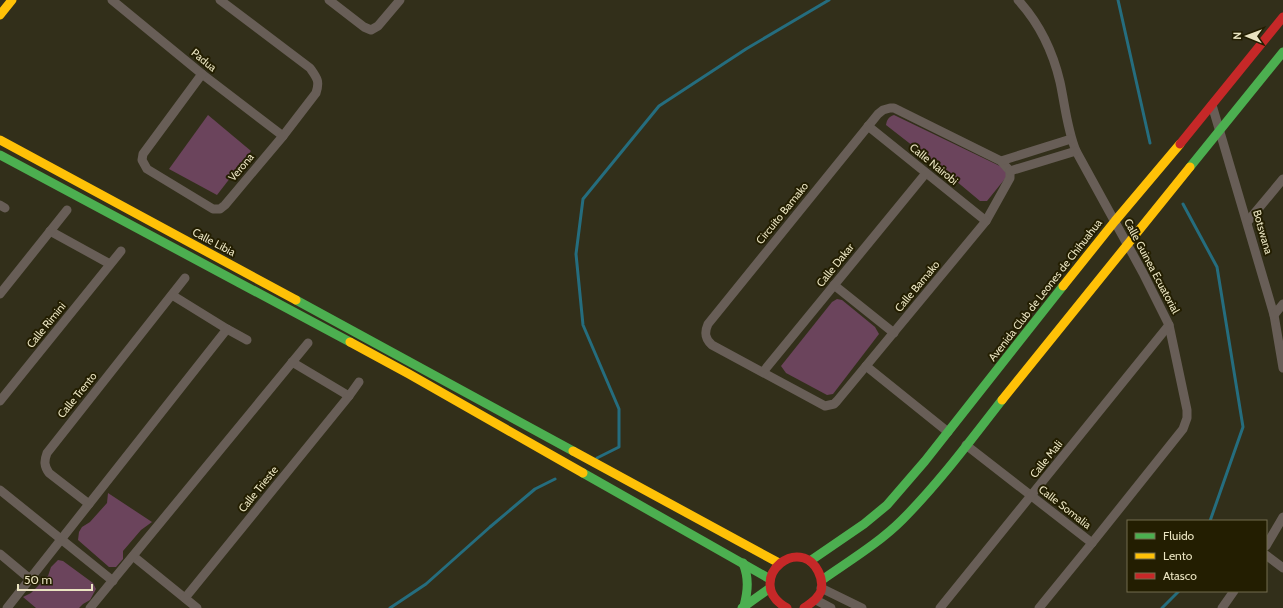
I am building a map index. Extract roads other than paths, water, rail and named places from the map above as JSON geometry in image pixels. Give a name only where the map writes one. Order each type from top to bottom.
[{"type":"street","points":[[0,15],[12,0]]},
{"type":"street","name":"Padua","points":[[112,0],[202,74],[283,136]]},
{"type":"street","name":"Verona","points":[[202,74],[143,154],[142,160],[147,169],[213,209],[216,209],[225,205],[283,136],[316,93],[319,85],[317,78],[310,68],[220,0]]},
{"type":"street","points":[[329,0],[364,27],[371,30],[378,26],[400,0]]},
{"type":"street","name":"Calle Guinea Ecuatorial","points":[[1018,0],[1043,35],[1052,55],[1060,81],[1071,140],[1076,151],[1115,221],[1169,325],[1187,410],[1186,424],[1183,429],[1039,608]]},
{"type":"street","name":"Avenida Club de Leones de Chihuahua","points":[[810,562],[864,524],[886,505],[948,432],[1115,221],[1283,17]]},
{"type":"street","points":[[804,608],[816,600],[822,584],[877,542],[902,520],[942,475],[1283,52]]},
{"type":"street","name":"Botswana","points":[[1212,105],[1248,221],[1274,315],[1283,368]]},
{"type":"street","name":"Circuito Bamako","points":[[706,336],[708,324],[868,126],[883,110],[894,108],[1001,161]]},
{"type":"street","name":"Calle Nairobi","points":[[868,126],[986,221]]},
{"type":"street","name":"Calle Libia","points":[[0,140],[779,563]]},
{"type":"street","points":[[1071,140],[1001,161],[1010,171],[1076,151]]},
{"type":"street","points":[[0,155],[409,374],[743,563],[770,583],[777,601],[783,607]]},
{"type":"street","name":"Calle Bamako","points":[[706,336],[708,341],[712,344],[821,405],[830,406],[834,404],[986,221],[1010,178],[1010,171]]},
{"type":"street","name":"Calle Dakar","points":[[763,372],[926,173]]},
{"type":"street","points":[[1248,221],[1283,179]]},
{"type":"street","points":[[0,294],[67,210]]},
{"type":"street","points":[[50,231],[110,264]]},
{"type":"street","name":"Calle Rimini","points":[[0,401],[121,251]]},
{"type":"street","name":"Calle Trento","points":[[89,504],[49,473],[45,467],[44,460],[46,453],[185,278]]},
{"type":"street","points":[[834,285],[894,333]]},
{"type":"street","points":[[172,295],[247,340]]},
{"type":"street","points":[[1274,315],[1283,304]]},
{"type":"street","name":"Calle Mali","points":[[940,608],[1169,325]]},
{"type":"street","points":[[7,608],[227,329]]},
{"type":"street","points":[[90,608],[308,343]]},
{"type":"street","points":[[292,362],[349,396]]},
{"type":"street","points":[[866,366],[948,432]]},
{"type":"street","name":"Calle Trieste","points":[[185,598],[359,382]]},
{"type":"street","name":"Calle Somalia","points":[[966,445],[1092,543]]},
{"type":"street","points":[[0,490],[113,581]]},
{"type":"street","points":[[1267,544],[1283,517]]},
{"type":"street","points":[[0,554],[30,579]]},
{"type":"street","points":[[133,556],[197,608]]},
{"type":"street","points":[[1267,556],[1283,568]]},
{"type":"street","points":[[743,607],[770,583],[773,570],[779,563],[794,557],[803,558],[810,562],[818,570],[822,584],[862,608]]},
{"type":"street","points":[[743,563],[749,579],[749,586],[743,607]]},
{"type":"street","points":[[1222,608],[1233,592]]},
{"type":"street","points":[[816,600],[832,608]]},
{"type":"waterway","points":[[597,458],[619,447],[619,409],[583,325],[576,254],[583,199],[659,106],[746,49],[829,0]]},
{"type":"waterway","points":[[1118,0],[1150,143]]},
{"type":"waterway","points":[[1183,204],[1217,267],[1243,427],[1210,520]]},
{"type":"waterway","points":[[390,608],[426,584],[535,489],[555,479]]},
{"type":"waterway","points":[[1162,608],[1178,592]]}]
